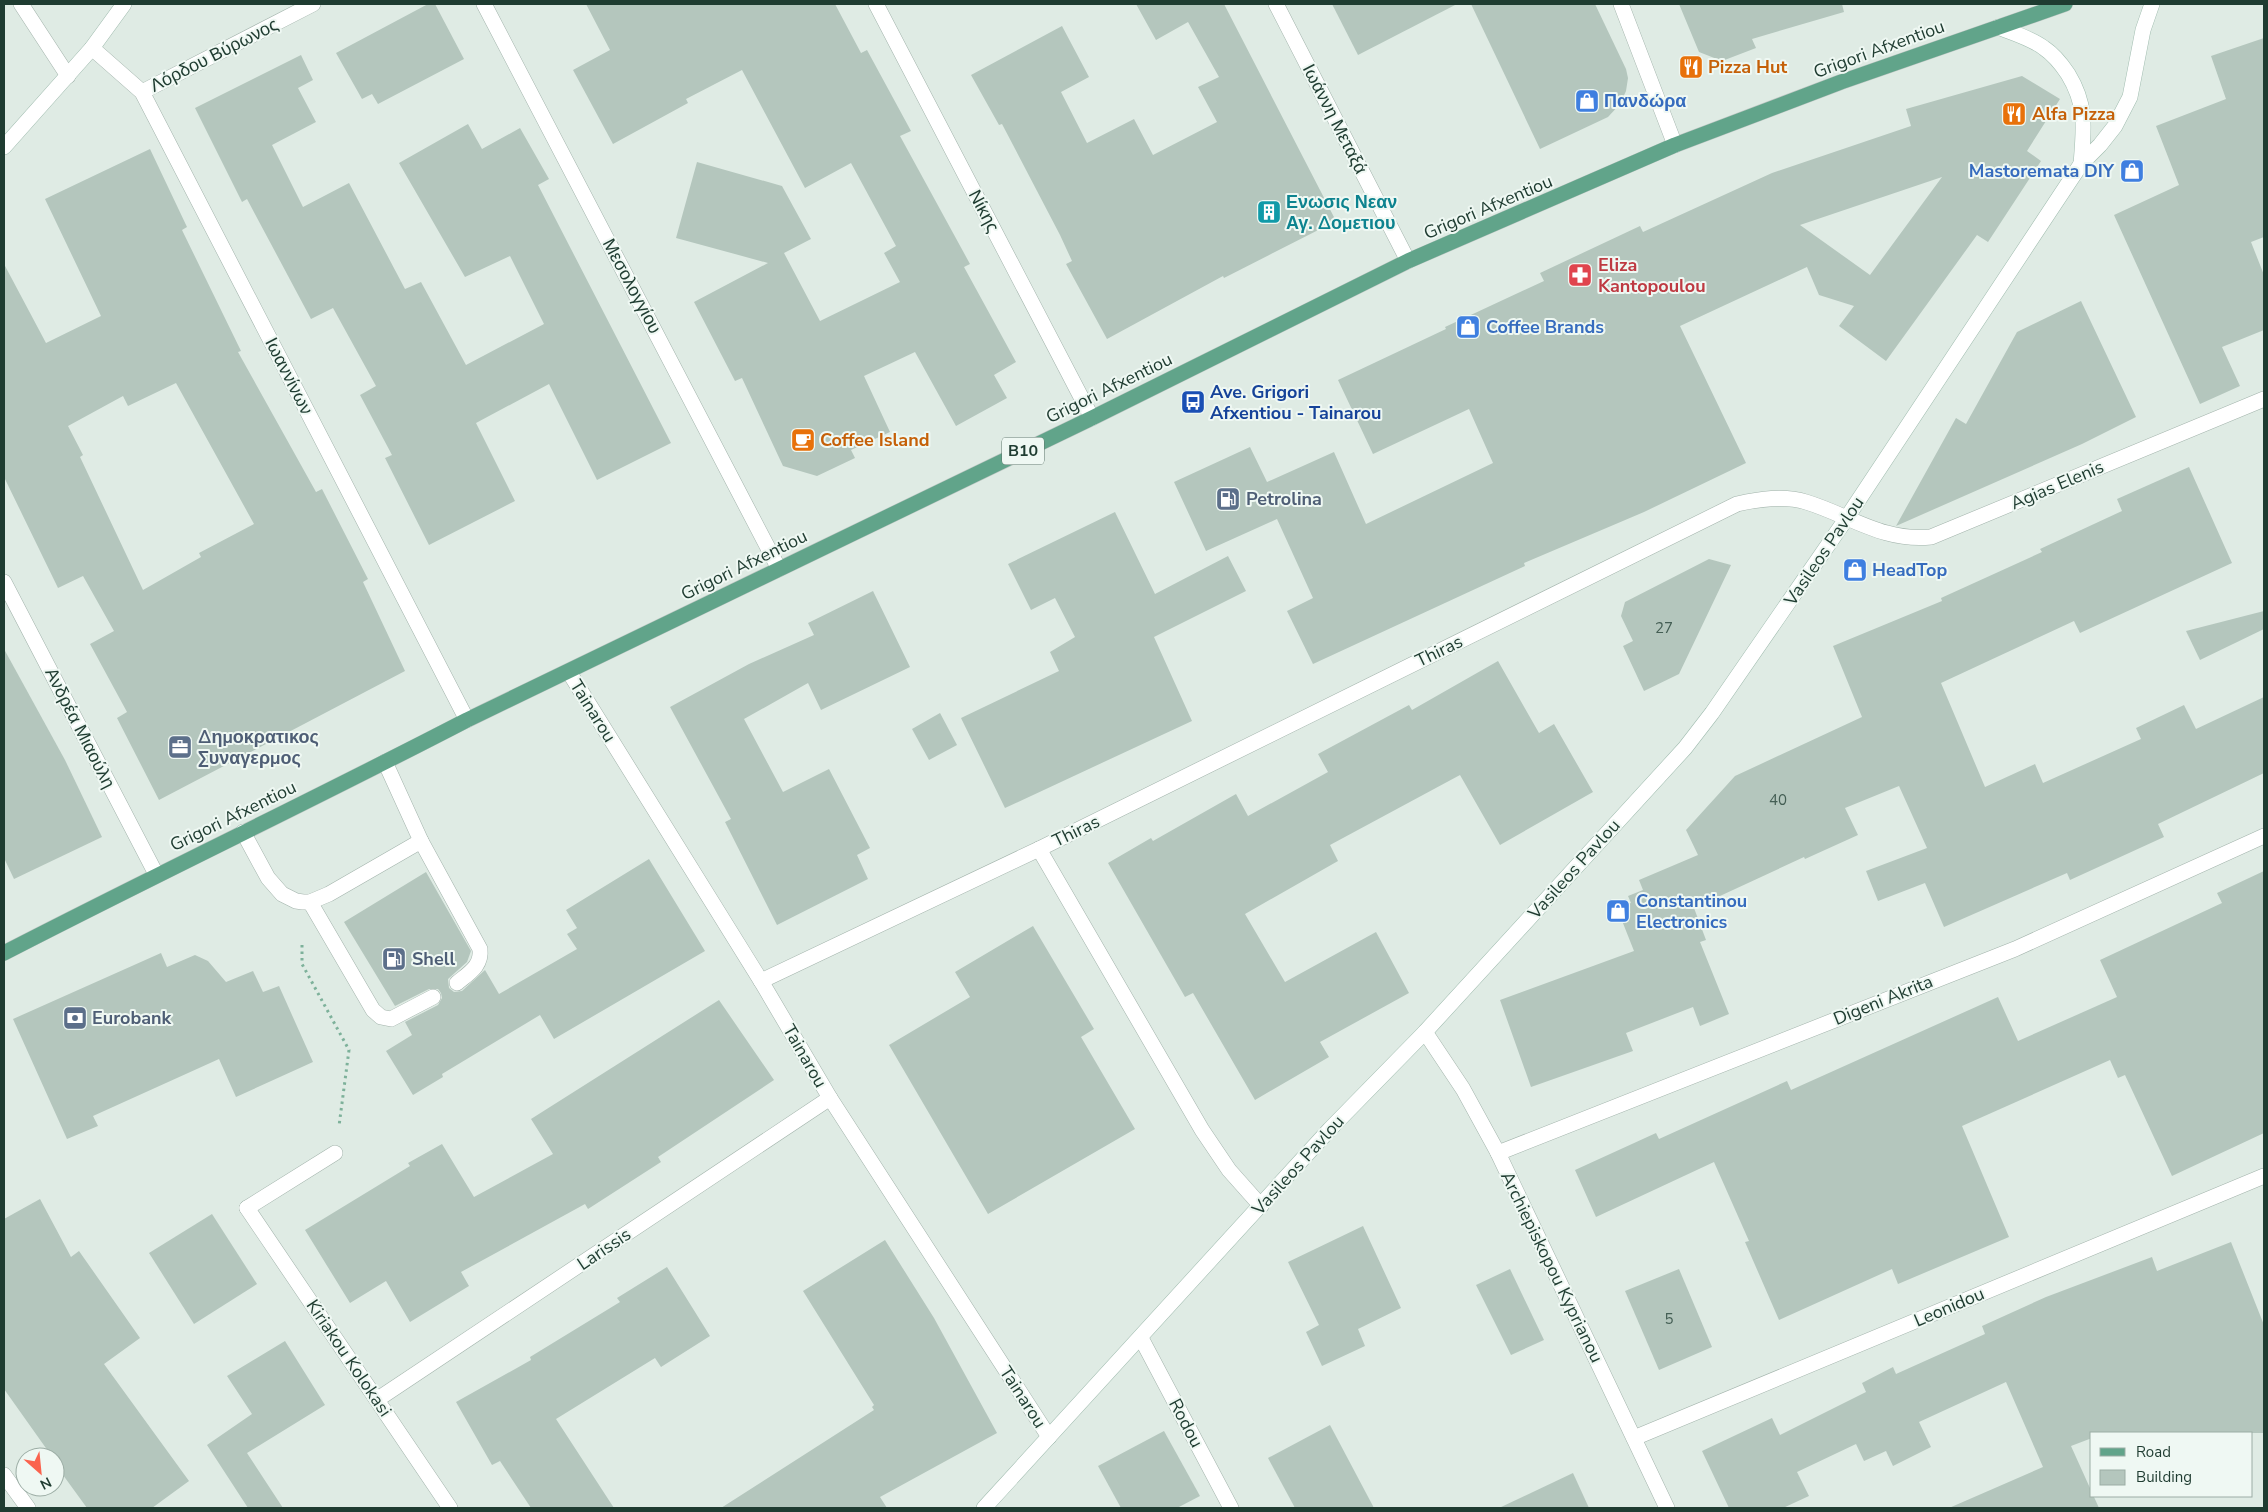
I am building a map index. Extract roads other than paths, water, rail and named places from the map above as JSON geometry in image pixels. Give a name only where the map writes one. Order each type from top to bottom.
[{"type":"main road","name":"Grigori Afxentiou","points":[[4,953],[156,874],[467,720],[1092,418],[1408,261],[1675,145],[1840,82],[2065,4]]},
{"type":"street","points":[[21,4],[68,76]]},
{"type":"street","points":[[4,147],[92,48],[124,4]]},
{"type":"street","name":"Λόρδου Βύρωνος","points":[[142,92],[313,4]]},
{"type":"street","name":"Μεσολογγίου","points":[[484,4],[779,569]]},
{"type":"street","name":"Νίκης","points":[[876,4],[1092,418]]},
{"type":"street","name":"Ιωάννη Μεταξά","points":[[1276,4],[1408,261]]},
{"type":"street","points":[[1621,4],[1675,145]]},
{"type":"street","name":"Vasileos Pavlou","points":[[984,1508],[1330,1129],[1425,1032],[1685,748],[1712,713],[1846,519],[2081,164],[2115,126],[2130,97],[2143,30],[2152,4]]},
{"type":"street","name":"Vasileos Pavlou","points":[[1998,27],[2045,48],[2062,66],[2072,82],[2080,97],[2084,115],[2081,164]]},
{"type":"street","name":"Ιωαννίνων","points":[[92,48],[142,92],[467,720]]},
{"type":"street","name":"Agias Elenis","points":[[1846,519],[1895,537],[1913,539],[1931,537],[2264,399]]},
{"type":"street","name":"Thiras","points":[[761,981],[1039,849],[1737,504],[1780,498],[1805,501],[1846,519]]},
{"type":"street","name":"Ανδρέα Μιαούλη","points":[[4,582],[156,874]]},
{"type":"street","name":"Tainarou","points":[[569,672],[761,981],[830,1098],[1049,1436]]},
{"type":"street","points":[[385,762],[421,841],[480,949],[481,957],[478,965],[457,983]]},
{"type":"street","points":[[243,832],[268,878],[282,894],[296,901],[307,902],[329,894],[421,841]]},
{"type":"street","name":"Digeni Akrita","points":[[1498,1153],[2015,949],[2264,836]]},
{"type":"street","name":"Thiras","points":[[1039,849],[1202,1130],[1228,1170],[1261,1206]]},
{"type":"street","points":[[307,902],[373,1010],[381,1017],[391,1019],[433,996]]},
{"type":"street","name":"Archiepiskopou Kyprianou","points":[[1425,1032],[1463,1089],[1498,1153],[1666,1508]]},
{"type":"street","name":"Larissis","points":[[378,1399],[830,1098]]},
{"type":"street","name":"Kiriakou Kolokasi","points":[[335,1153],[247,1208],[450,1508]]},
{"type":"street","name":"Leonidou","points":[[1634,1438],[2264,1176]]},
{"type":"street","name":"Rodou","points":[[1141,1338],[1231,1508]]},
{"type":"street","points":[[4,1475],[28,1508]]},
{"type":"place","name":"Pizza Hut","points":[[1691,67]]},
{"type":"place","name":"Πανδώρα","points":[[1587,101]]},
{"type":"place","name":"Alfa Pizza","points":[[2014,114]]},
{"type":"place","name":"Mastoremata DIY","points":[[2132,171]]},
{"type":"place","name":"Ενωσις Νεαν Αγ. Δομετιου","points":[[1269,212]]},
{"type":"place","name":"Eliza Kantopoulou","points":[[1580,275]]},
{"type":"place","name":"Coffee Brands","points":[[1468,327]]},
{"type":"place","name":"Ave. Grigori Afxentiou - Tainarou","points":[[1193,402]]},
{"type":"place","name":"Coffee Island","points":[[803,440]]},
{"type":"place","name":"Petrolina","points":[[1228,499]]},
{"type":"place","name":"HeadTop","points":[[1855,570]]},
{"type":"place","name":"Δημοκρατικος Συναγερμος","points":[[180,747]]},
{"type":"place","name":"Constantinou Electronics","points":[[1618,911]]},
{"type":"place","name":"Shell","points":[[394,959]]},
{"type":"place","name":"Eurobank","points":[[75,1018]]}]
